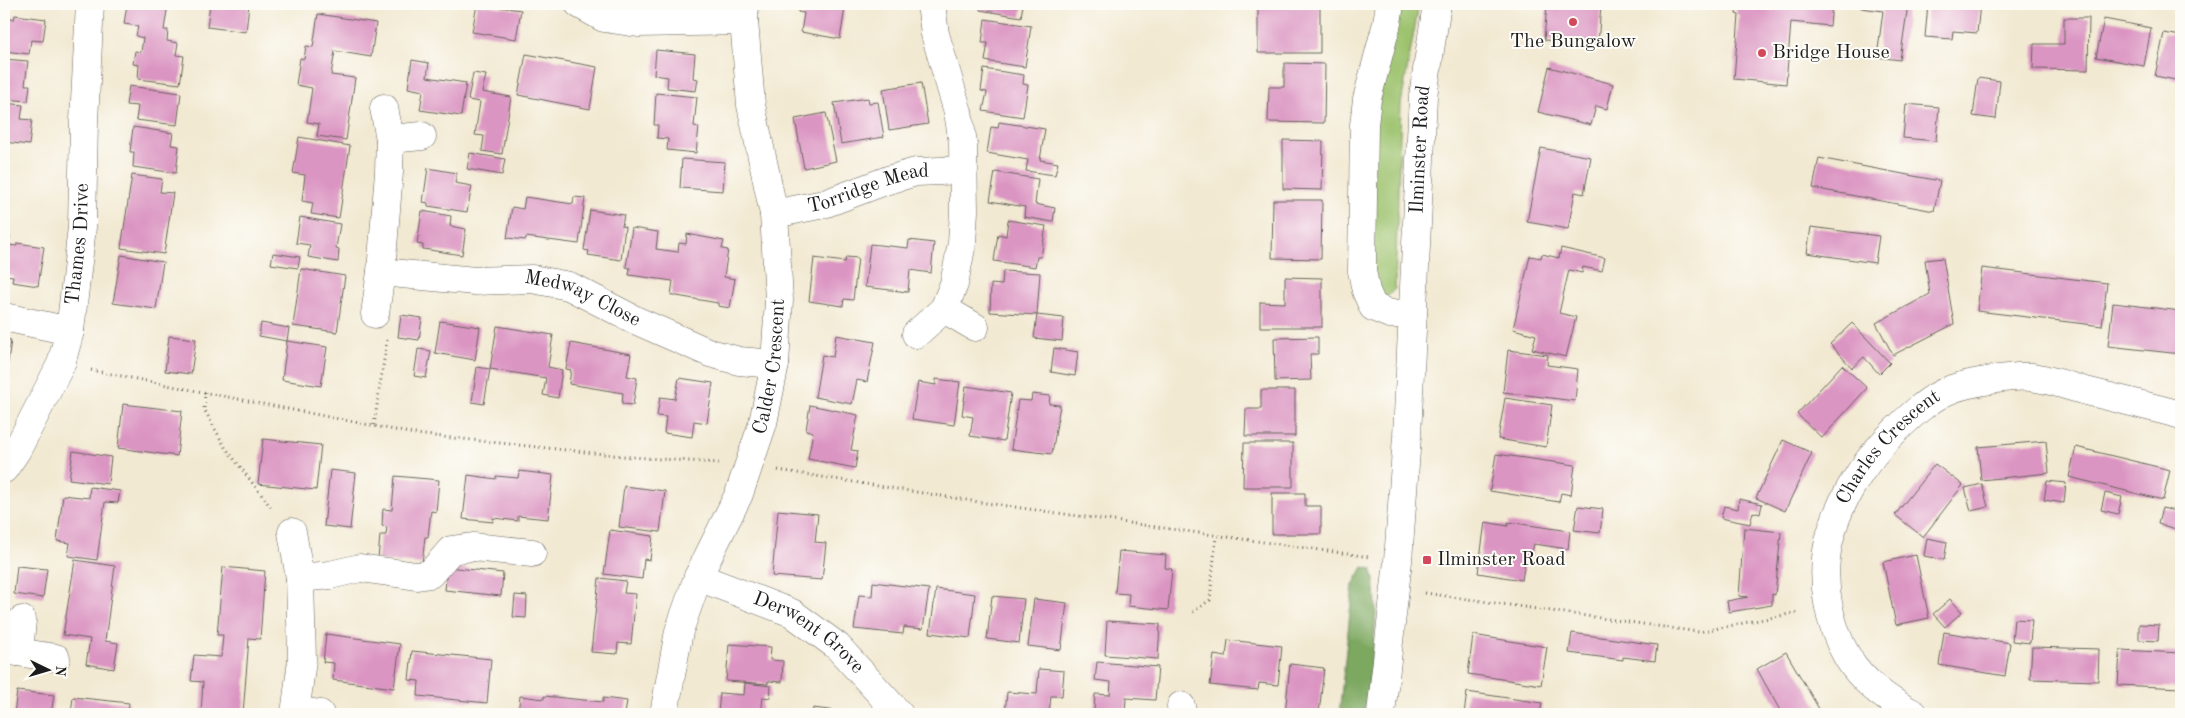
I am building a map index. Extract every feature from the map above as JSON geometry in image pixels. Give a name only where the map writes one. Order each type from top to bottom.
[{"type":"street","name":"Thames Drive","points":[[4,469],[17,450],[61,364],[70,332],[82,227],[84,121],[90,4]]},
{"type":"street","points":[[578,4],[604,18],[638,23],[745,12]]},
{"type":"street","points":[[916,334],[944,309],[954,284],[962,243],[964,211],[963,144],[958,112],[935,34],[931,4]]},
{"type":"street","points":[[1390,4],[1387,23],[1367,99],[1364,125],[1362,271],[1366,291],[1373,307],[1390,314],[1413,314]]},
{"type":"street","name":"Ilminster Road","points":[[1381,714],[1400,532],[1407,436],[1423,96],[1437,4]]},
{"type":"street","name":"Calder Crescent","points":[[664,714],[679,631],[698,577],[739,494],[763,422],[775,364],[779,300],[774,214],[751,105],[745,12]]},
{"type":"street","points":[[376,308],[390,172],[390,139],[384,108]]},
{"type":"street","points":[[390,139],[422,136]]},
{"type":"street","name":"Torridge Mead","points":[[774,214],[824,204],[888,180],[916,172],[964,170]]},
{"type":"street","name":"Medway Close","points":[[381,272],[475,281],[532,279],[569,286],[643,324],[710,353],[739,361],[775,364]]},
{"type":"street","points":[[944,309],[974,327]]},
{"type":"street","points":[[4,317],[70,332]]},
{"type":"street","name":"Charles Crescent","points":[[1914,714],[1892,703],[1874,687],[1849,659],[1829,609],[1825,575],[1828,541],[1856,478],[1881,446],[1902,424],[1937,397],[1951,389],[1974,383],[2030,376],[2181,415]]},
{"type":"street","points":[[292,532],[300,578],[304,713]]},
{"type":"street","points":[[300,578],[330,575],[360,568],[417,576],[430,574],[451,550],[472,547],[532,553]]},
{"type":"street","name":"Derwent Grove","points":[[698,577],[792,613],[836,646],[899,714]]},
{"type":"street","points":[[22,620],[12,651],[56,658]]},
{"type":"path","points":[[374,425],[391,314],[376,308]]},
{"type":"path","points":[[205,392],[204,409],[226,447],[259,495],[292,532]]},
{"type":"path","points":[[1193,612],[1210,600],[1216,537]]},
{"type":"path","points":[[1431,594],[1700,632],[1800,612],[1829,609]]},
{"type":"green space","points":[[1400,4],[1419,4],[1401,104],[1395,289],[1385,299],[1380,299],[1371,271],[1376,113]]},
{"type":"green space","points":[[1363,567],[1372,569],[1376,604],[1374,642],[1364,714],[1339,714],[1353,585]]},
{"type":"building","points":[[127,4],[168,4],[164,30],[168,30],[167,41],[178,43],[176,55],[184,56],[180,84],[138,79],[139,65],[133,64],[135,51],[141,52],[143,38],[136,36],[138,26],[124,24]]},
{"type":"building","points":[[210,4],[249,4],[246,32],[207,27]]},
{"type":"building","points":[[477,4],[521,10],[516,39],[472,32]]},
{"type":"building","points":[[799,4],[842,4],[841,7],[845,8],[840,39],[801,32],[804,13],[798,12]]},
{"type":"building","points":[[981,4],[1023,4],[1021,17],[980,10]]},
{"type":"building","name":"The Bungalow","points":[[1547,4],[1601,4],[1598,44],[1544,40]]},
{"type":"building","name":"Bridge House","points":[[1737,4],[1832,4],[1830,26],[1791,22],[1786,84],[1734,79],[1739,15],[1736,14]]},
{"type":"building","points":[[1862,4],[1908,4],[1900,60],[1877,57],[1883,11],[1861,8]]},
{"type":"building","points":[[1928,4],[1980,4],[1977,33],[1953,31],[1952,39],[1925,37]]},
{"type":"building","points":[[1258,6],[1320,7],[1320,53],[1258,53]]},
{"type":"building","points":[[318,14],[376,23],[371,57],[335,51],[331,75],[355,78],[346,140],[317,136],[319,124],[307,122],[312,88],[296,85],[300,58],[304,59],[306,46],[313,47]]},
{"type":"building","points":[[15,15],[46,19],[43,41],[31,40],[29,54],[4,51],[4,18],[14,19]]},
{"type":"building","points":[[2064,18],[2089,18],[2088,70],[2033,69],[2034,44],[2064,44]]},
{"type":"building","points":[[985,19],[1031,26],[1025,67],[985,61],[988,43],[982,43]]},
{"type":"building","points":[[2104,19],[2151,28],[2144,66],[2096,57]]},
{"type":"building","points":[[2164,33],[2181,36],[2181,81],[2155,76]]},
{"type":"building","points":[[656,50],[695,54],[693,78],[698,79],[696,91],[667,88],[668,77],[654,75]]},
{"type":"building","points":[[526,54],[597,67],[590,109],[518,95]]},
{"type":"building","points":[[4,59],[28,61],[25,85],[30,85],[28,101],[4,99]]},
{"type":"building","points":[[412,60],[429,63],[427,77],[466,83],[461,116],[420,110],[423,91],[408,88]]},
{"type":"building","points":[[1284,63],[1325,64],[1324,123],[1268,122],[1269,87],[1284,87]]},
{"type":"building","points":[[1549,67],[1613,84],[1607,109],[1596,106],[1591,125],[1538,112]]},
{"type":"building","points":[[984,69],[1024,75],[1023,84],[1028,85],[1023,117],[983,111],[987,92],[981,91]]},
{"type":"building","points":[[473,73],[486,75],[482,92],[511,97],[502,154],[482,151],[484,136],[475,135],[480,102],[468,100]]},
{"type":"building","points":[[1978,78],[2000,81],[1996,119],[1973,116]]},
{"type":"building","points":[[921,83],[928,124],[889,130],[883,89]]},
{"type":"building","points":[[129,86],[181,93],[177,125],[136,120],[138,106],[126,105]]},
{"type":"building","points":[[656,93],[697,97],[694,126],[699,127],[696,153],[667,150],[668,139],[657,138],[658,125],[654,125]]},
{"type":"building","points":[[868,98],[869,103],[878,102],[884,137],[841,144],[834,103]]},
{"type":"building","points":[[4,103],[23,105],[21,119],[32,120],[29,145],[4,142]]},
{"type":"building","points":[[1906,104],[1939,107],[1936,141],[1903,138]]},
{"type":"building","points":[[826,113],[836,161],[804,168],[795,119]]},
{"type":"building","points":[[999,122],[1045,129],[1040,160],[1058,163],[1055,175],[1026,171],[1028,160],[987,153],[991,127],[998,128]]},
{"type":"building","points":[[133,127],[173,133],[171,145],[179,146],[176,173],[133,167],[134,152],[130,152]]},
{"type":"building","points":[[299,137],[350,146],[339,218],[311,214],[313,203],[302,201],[305,175],[293,173]]},
{"type":"building","points":[[1283,140],[1323,141],[1322,190],[1283,189]]},
{"type":"building","points":[[1541,148],[1591,157],[1584,194],[1575,192],[1568,229],[1527,222]]},
{"type":"building","points":[[470,153],[505,159],[502,175],[467,169]]},
{"type":"building","points":[[1819,158],[1940,181],[1934,211],[1813,188]]},
{"type":"building","points":[[682,159],[725,162],[723,191],[680,188]]},
{"type":"building","points":[[428,168],[457,173],[455,183],[472,186],[467,212],[428,206],[428,203],[423,202]]},
{"type":"building","points":[[995,172],[1038,179],[1035,204],[1055,208],[1053,222],[1024,217],[1025,207],[990,201]]},
{"type":"building","points":[[132,175],[162,179],[160,192],[173,193],[164,254],[121,248]]},
{"type":"building","points":[[525,197],[573,204],[574,197],[585,198],[579,244],[526,237],[526,240],[507,238],[512,207],[523,209]]},
{"type":"building","points":[[1273,200],[1322,200],[1321,259],[1272,258]]},
{"type":"building","points":[[590,210],[624,215],[622,226],[625,227],[621,260],[588,255],[589,251],[584,250]]},
{"type":"building","points":[[422,211],[451,216],[450,226],[466,229],[462,255],[423,249],[423,245],[417,244]]},
{"type":"building","points":[[300,217],[340,224],[336,248],[339,249],[338,262],[308,257],[310,245],[296,243]]},
{"type":"building","points":[[1008,220],[1046,226],[1041,257],[1037,257],[1035,267],[994,261],[998,234],[1006,236]]},
{"type":"building","points":[[1811,227],[1879,236],[1875,263],[1807,253]]},
{"type":"building","points":[[632,228],[658,232],[656,249],[678,252],[679,243],[686,244],[687,234],[724,241],[722,249],[728,250],[724,277],[735,279],[730,308],[718,306],[718,303],[671,295],[673,281],[629,275],[630,268],[626,267]]},
{"type":"building","points":[[4,235],[10,236],[9,245],[17,246],[17,243],[44,247],[38,286],[12,282],[13,276],[4,275]]},
{"type":"building","points":[[909,240],[934,243],[931,273],[910,270],[908,292],[865,287],[870,244],[908,248]]},
{"type":"building","points":[[1561,248],[1605,258],[1602,271],[1583,267],[1582,273],[1569,270],[1559,313],[1576,317],[1566,357],[1532,349],[1536,335],[1513,329],[1530,256],[1541,258],[1542,254],[1559,258]]},
{"type":"building","points":[[273,253],[300,257],[298,268],[271,264]]},
{"type":"building","points":[[121,255],[163,262],[156,309],[113,303]]},
{"type":"building","points":[[846,257],[858,258],[853,300],[844,299],[843,306],[809,301],[814,258],[845,262]]},
{"type":"building","points":[[1943,258],[1954,324],[1893,355],[1876,323],[1930,294],[1925,260]]},
{"type":"building","points":[[1982,268],[2107,283],[2102,326],[1977,311]]},
{"type":"building","points":[[301,269],[345,276],[337,332],[293,326]]},
{"type":"building","points":[[1003,271],[1040,273],[1037,315],[990,312],[991,284],[1002,285]]},
{"type":"building","points":[[1285,277],[1322,278],[1322,327],[1260,327],[1260,302],[1285,303]]},
{"type":"building","points":[[2113,303],[2181,311],[2181,354],[2108,346]]},
{"type":"building","points":[[401,315],[422,318],[419,340],[398,337]]},
{"type":"building","points":[[1037,315],[1064,318],[1062,341],[1034,338]]},
{"type":"building","points":[[440,321],[480,327],[475,360],[435,353]]},
{"type":"building","points":[[261,323],[289,328],[287,341],[259,336]]},
{"type":"building","points":[[1852,323],[1890,363],[1879,374],[1864,357],[1852,368],[1830,344]]},
{"type":"building","points":[[497,326],[553,335],[548,367],[562,370],[558,398],[543,395],[546,378],[490,369]]},
{"type":"building","points":[[836,335],[875,342],[867,382],[857,380],[852,404],[815,397],[822,355],[833,357]]},
{"type":"building","points":[[169,336],[196,339],[191,374],[165,371]]},
{"type":"building","points":[[1318,337],[1318,354],[1310,354],[1311,380],[1275,381],[1274,338]]},
{"type":"building","points":[[4,339],[11,340],[7,369],[4,368]]},
{"type":"building","points":[[287,341],[327,347],[321,386],[282,380]]},
{"type":"building","points":[[571,343],[631,354],[627,376],[637,378],[633,405],[622,404],[623,393],[569,384],[571,370],[566,369]]},
{"type":"building","points":[[1054,348],[1078,352],[1075,376],[1051,372]]},
{"type":"building","points":[[418,349],[431,351],[426,378],[414,376]]},
{"type":"building","points":[[1508,350],[1548,355],[1547,365],[1578,369],[1575,401],[1503,392]]},
{"type":"building","points":[[1842,365],[1867,388],[1822,438],[1797,414]]},
{"type":"building","points":[[477,367],[490,369],[484,404],[472,402]]},
{"type":"building","points":[[679,378],[713,383],[707,423],[694,421],[692,437],[664,433],[666,417],[657,416],[660,397],[675,399]]},
{"type":"building","points":[[936,379],[960,382],[954,425],[912,419],[918,382],[936,385]]},
{"type":"building","points":[[966,386],[1011,393],[1004,441],[970,436],[973,417],[962,415]]},
{"type":"building","points":[[1261,390],[1295,390],[1295,436],[1245,436],[1246,409],[1261,409]]},
{"type":"building","points":[[1032,394],[1050,396],[1049,404],[1060,405],[1052,454],[1011,449],[1018,400],[1031,401]]},
{"type":"building","points":[[1505,398],[1552,405],[1546,447],[1498,439]]},
{"type":"building","points":[[123,404],[182,411],[177,456],[118,448]]},
{"type":"building","points":[[810,405],[858,415],[851,450],[858,451],[855,468],[808,459],[813,432],[806,430]]},
{"type":"building","points":[[263,439],[321,445],[316,490],[258,484]]},
{"type":"building","points":[[1783,440],[1812,453],[1785,511],[1756,498]]},
{"type":"building","points":[[2046,441],[2049,473],[1981,480],[1978,447]]},
{"type":"building","points":[[1244,443],[1293,443],[1293,487],[1243,487]]},
{"type":"building","points":[[2076,447],[2170,470],[2163,500],[2069,477]]},
{"type":"building","points":[[73,451],[111,457],[108,484],[69,479]]},
{"type":"building","points":[[1496,454],[1575,465],[1571,495],[1561,493],[1559,502],[1490,491]]},
{"type":"building","points":[[1935,464],[1963,485],[1923,537],[1895,515]]},
{"type":"building","points":[[330,470],[356,473],[350,529],[324,526]]},
{"type":"building","points":[[519,471],[553,475],[548,519],[518,516],[518,521],[493,518],[493,522],[463,519],[468,475],[496,479],[496,476],[518,478]]},
{"type":"building","points":[[395,476],[439,480],[436,512],[431,511],[428,537],[425,537],[422,564],[378,560],[380,535],[386,535],[387,527],[382,526],[383,509],[392,510]]},
{"type":"building","points":[[2047,481],[2066,483],[2064,503],[2044,500]]},
{"type":"building","points":[[1982,484],[1988,507],[1971,511],[1965,488]]},
{"type":"building","points":[[624,486],[665,491],[660,532],[619,527]]},
{"type":"building","points":[[90,487],[120,491],[118,503],[105,502],[97,560],[68,556],[70,543],[57,541],[63,495],[89,498]]},
{"type":"building","points":[[1272,493],[1305,493],[1305,506],[1321,506],[1321,534],[1272,534]]},
{"type":"building","points":[[2105,493],[2122,497],[2118,514],[2101,510]]},
{"type":"building","points":[[1739,499],[1762,504],[1760,514],[1753,512],[1750,524],[1721,518],[1724,506],[1738,509]]},
{"type":"building","points":[[1578,506],[1603,509],[1600,533],[1574,530]]},
{"type":"building","points":[[2162,508],[2180,512],[2176,529],[2158,524]]},
{"type":"building","points":[[778,510],[818,514],[815,542],[826,543],[822,580],[772,576]]},
{"type":"building","points":[[1485,522],[1508,526],[1508,522],[1570,531],[1568,549],[1534,544],[1531,557],[1526,556],[1522,580],[1478,573]]},
{"type":"building","points":[[1744,528],[1781,532],[1775,595],[1772,594],[1772,605],[1729,612],[1727,601],[1748,597],[1739,596]]},
{"type":"building","points":[[610,530],[653,536],[650,560],[644,559],[642,579],[604,574]]},
{"type":"building","points":[[1927,538],[1947,542],[1944,560],[1924,556]]},
{"type":"building","points":[[1119,551],[1166,555],[1165,568],[1172,569],[1168,610],[1128,606],[1129,594],[1115,593]]},
{"type":"building","points":[[1916,555],[1929,618],[1896,625],[1883,562]]},
{"type":"building","points":[[75,560],[115,566],[105,641],[118,643],[114,669],[86,664],[90,639],[63,635]]},
{"type":"building","points":[[17,566],[47,569],[43,598],[14,594]]},
{"type":"building","points":[[223,567],[265,571],[260,639],[249,638],[243,714],[201,714],[203,682],[191,681],[194,655],[221,657],[223,635],[217,635]]},
{"type":"building","points":[[447,567],[503,573],[501,596],[445,590]]},
{"type":"building","points":[[599,578],[626,581],[624,593],[636,594],[631,644],[618,643],[617,654],[591,652]]},
{"type":"building","points":[[873,582],[929,589],[923,629],[904,627],[903,634],[854,629],[859,595],[872,596]]},
{"type":"building","points":[[936,589],[975,594],[970,638],[930,633]]},
{"type":"building","points":[[515,595],[527,596],[526,618],[513,617]]},
{"type":"building","points":[[992,596],[1024,599],[1019,643],[987,639]]},
{"type":"building","points":[[1034,599],[1067,603],[1061,650],[1028,646]]},
{"type":"building","points":[[1950,599],[1962,612],[1945,627],[1933,614]]},
{"type":"building","points":[[2014,619],[2032,620],[2030,643],[2012,641]]},
{"type":"building","points":[[1107,621],[1160,624],[1158,659],[1105,655]]},
{"type":"building","points":[[2139,624],[2159,625],[2158,641],[2139,640]]},
{"type":"building","points":[[1944,632],[2010,643],[2005,676],[1939,665]]},
{"type":"building","points":[[1572,633],[1657,645],[1655,661],[1623,657],[1623,660],[1569,653]]},
{"type":"building","points":[[326,634],[400,644],[394,688],[333,680],[334,663],[323,662]]},
{"type":"building","points":[[1473,635],[1547,647],[1541,685],[1468,674]]},
{"type":"building","points":[[1228,640],[1282,646],[1278,685],[1259,683],[1258,690],[1210,685],[1214,655],[1226,657]]},
{"type":"building","points":[[729,644],[771,647],[770,660],[783,661],[782,682],[768,681],[768,684],[726,681]]},
{"type":"building","points":[[2032,647],[2099,649],[2098,681],[2030,679]]},
{"type":"building","points":[[2120,650],[2181,653],[2181,688],[2118,685]]},
{"type":"building","points":[[412,651],[491,659],[487,703],[418,696],[419,681],[409,680]]},
{"type":"building","points":[[1786,652],[1822,714],[1782,714],[1757,669]]},
{"type":"building","points":[[1097,662],[1158,667],[1155,700],[1126,698],[1125,713],[1094,711],[1095,694],[1110,695],[1111,682],[1095,680]]},
{"type":"building","points":[[1290,664],[1324,668],[1319,714],[1285,714]]},
{"type":"building","points":[[1039,669],[1064,671],[1062,696],[1051,696],[1049,714],[1005,714],[1007,692],[1037,694]]},
{"type":"building","points":[[745,683],[771,686],[770,698],[763,697],[761,714],[718,714],[720,693],[744,695]]},
{"type":"building","points":[[17,691],[54,695],[51,714],[14,714]]},
{"type":"building","points":[[1467,692],[1542,703],[1540,714],[1464,714]]},
{"type":"building","points":[[520,696],[544,699],[544,696],[603,702],[603,698],[627,701],[625,714],[518,714]]},
{"type":"building","points":[[73,697],[129,703],[128,714],[71,714]]},
{"type":"building","points":[[813,708],[837,711],[836,714],[812,714]]},
{"type":"place","name":"The Bungalow","points":[[1573,22]]},
{"type":"place","name":"Bridge House","points":[[1762,53]]},
{"type":"place","name":"Ilminster Road","points":[[1427,560]]}]
